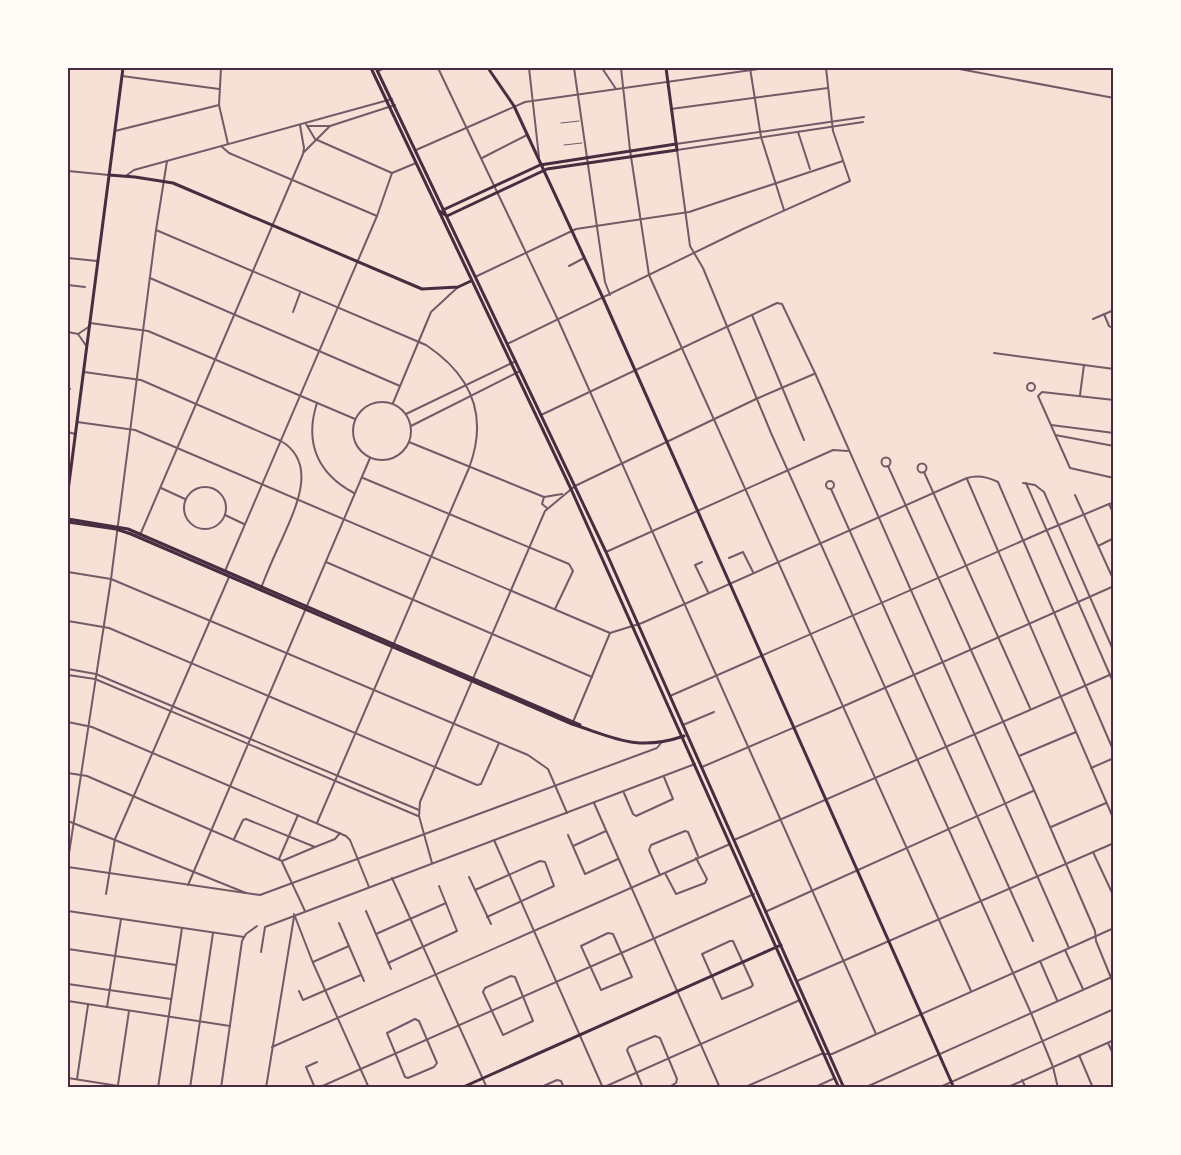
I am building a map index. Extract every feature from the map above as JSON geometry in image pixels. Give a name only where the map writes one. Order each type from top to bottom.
[{"type":"main road","points":[[68,491],[123,68]]},
{"type":"main road","points":[[371,68],[416,163],[516,361],[606,552],[734,840],[839,1088]]},
{"type":"main road","points":[[488,68],[514,106],[603,298],[954,1088]]},
{"type":"main road","points":[[443,214],[498,193],[543,171],[677,150],[666,68]]},
{"type":"main road","points":[[377,69],[416,150],[471,281],[571,489],[764,913]]},
{"type":"main road","points":[[443,214],[540,165],[676,144]]},
{"type":"main road","points":[[109,175],[164,180],[422,289],[458,287],[471,281]]},
{"type":"main road","points":[[68,521],[117,528],[139,536],[587,729],[622,741],[662,743],[687,734]]},
{"type":"main road","points":[[462,1088],[779,946]]},
{"type":"main road","points":[[779,946],[844,1088]]},
{"type":"street","points":[[221,68],[219,105],[228,144]]},
{"type":"street","points":[[377,69],[386,68]]},
{"type":"street","points":[[438,68],[558,320],[876,1034]]},
{"type":"street","points":[[529,68],[534,100],[538,160]]},
{"type":"street","points":[[574,68],[605,282],[610,295]]},
{"type":"street","points":[[602,68],[616,89]]},
{"type":"street","points":[[621,68],[630,150],[649,275],[970,991]]},
{"type":"street","points":[[416,150],[466,126],[534,100],[766,68]]},
{"type":"street","points":[[507,344],[693,253],[850,181],[833,127],[826,68]]},
{"type":"street","points":[[954,68],[1113,98]]},
{"type":"street","points":[[751,69],[761,137],[784,210]]},
{"type":"street","points":[[122,76],[219,89]]},
{"type":"street","points":[[671,109],[828,88]]},
{"type":"street","points":[[306,125],[392,99]]},
{"type":"street","points":[[382,102],[384,109]]},
{"type":"street","points":[[115,131],[219,105]]},
{"type":"street","points":[[127,176],[134,170],[220,146],[300,125],[330,126],[395,105]]},
{"type":"street","points":[[676,144],[833,121],[863,119],[833,127],[677,150],[693,253],[703,268],[756,399],[1031,1013],[1053,1067],[1058,1088]]},
{"type":"street","points":[[139,536],[303,154],[300,125]]},
{"type":"street","points":[[306,125],[315,139],[392,173],[416,163]]},
{"type":"street","points":[[303,154],[330,126]]},
{"type":"street","points":[[798,132],[811,170]]},
{"type":"street","points":[[482,158],[527,135]]},
{"type":"street","points":[[220,146],[229,153],[377,216]]},
{"type":"street","points":[[68,861],[111,579],[167,161]]},
{"type":"street","points":[[475,277],[571,231],[597,225],[686,213],[843,161]]},
{"type":"street","points":[[68,171],[109,175]]},
{"type":"street","points":[[225,573],[377,216],[392,173]]},
{"type":"street","points":[[156,230],[419,342],[451,364],[471,396],[478,427],[470,468],[317,823]]},
{"type":"street","points":[[68,258],[98,261]]},
{"type":"street","points":[[569,266],[584,258]]},
{"type":"street","points":[[150,278],[400,386]]},
{"type":"street","points":[[68,285],[85,288]]},
{"type":"street","points":[[393,404],[433,310],[458,287]]},
{"type":"street","points":[[292,312],[301,292]]},
{"type":"street","points":[[542,415],[682,346],[780,303],[815,373],[1005,803],[1083,989]]},
{"type":"street","points":[[1093,319],[1113,310]]},
{"type":"street","points":[[1104,314],[1109,326],[1113,329]]},
{"type":"street","points":[[752,315],[804,440]]},
{"type":"street","points":[[78,334],[90,324],[143,330],[355,419]]},
{"type":"street","points":[[68,332],[78,334],[87,347]]},
{"type":"street","points":[[994,352],[1113,369]]},
{"type":"street","points":[[406,414],[516,361]]},
{"type":"street","points":[[1080,396],[1084,365]]},
{"type":"street","points":[[411,426],[520,371]]},
{"type":"street","points":[[84,372],[137,380],[197,404],[280,441],[290,448],[300,468],[299,500],[261,588]]},
{"type":"street","points":[[432,863],[419,816],[420,802],[543,513],[575,486],[713,419],[815,373]]},
{"type":"street","points":[[1034,389],[1039,392],[1113,400]]},
{"type":"street","points":[[1039,392],[1038,396],[1070,468],[1113,478]]},
{"type":"street","points":[[381,402],[393,404],[406,414],[411,426],[409,442],[400,453],[393,457],[370,458],[355,442],[353,434],[355,419],[368,405],[381,402]]},
{"type":"street","points":[[317,403],[312,430],[317,456],[329,475],[355,494]]},
{"type":"street","points":[[77,422],[131,429],[178,447],[610,633]]},
{"type":"street","points":[[1051,425],[1113,433]]},
{"type":"street","points":[[68,432],[75,434]]},
{"type":"street","points":[[1055,435],[1113,446]]},
{"type":"street","points":[[409,442],[532,494],[544,497],[565,494]]},
{"type":"street","points":[[606,552],[833,450],[849,452]]},
{"type":"street","points":[[188,885],[370,458]]},
{"type":"street","points":[[888,466],[1035,790],[1112,977],[1113,985]]},
{"type":"street","points":[[924,472],[1030,708]]},
{"type":"street","points":[[573,722],[610,633],[685,603],[966,478],[976,476],[998,482],[1113,752]]},
{"type":"street","points":[[362,477],[568,564],[573,571],[555,609]]},
{"type":"street","points":[[966,478],[1113,820]]},
{"type":"street","points":[[1113,652],[1044,492],[1035,485],[1024,483],[1047,530],[1113,684]]},
{"type":"street","points":[[206,486],[212,488],[224,499],[225,515],[221,522],[212,528],[198,528],[188,522],[183,508],[185,499],[196,489],[206,486]]},
{"type":"street","points":[[161,488],[185,499]]},
{"type":"street","points":[[831,489],[1033,941]]},
{"type":"street","points":[[532,494],[547,508]]},
{"type":"street","points":[[1075,495],[1113,581]]},
{"type":"street","points":[[549,496],[554,503]]},
{"type":"street","points":[[543,513],[544,497]]},
{"type":"street","points":[[670,696],[1113,503]]},
{"type":"street","points":[[1109,504],[1113,515]]},
{"type":"street","points":[[225,515],[245,524]]},
{"type":"street","points":[[1098,546],[1113,538]]},
{"type":"street","points":[[729,558],[743,552],[753,572]]},
{"type":"street","points":[[326,562],[592,677]]},
{"type":"street","points":[[702,562],[695,565],[708,592]]},
{"type":"street","points":[[68,572],[111,579],[528,755],[550,772],[567,813]]},
{"type":"street","points":[[106,894],[115,839],[230,575]]},
{"type":"street","points":[[702,767],[1113,586]]},
{"type":"street","points":[[68,621],[103,626],[479,785],[499,743]]},
{"type":"street","points":[[68,669],[96,674],[419,810]]},
{"type":"street","points":[[734,840],[1113,673]]},
{"type":"street","points":[[68,675],[95,680],[419,816]]},
{"type":"street","points":[[683,725],[714,712]]},
{"type":"street","points":[[68,722],[88,726],[152,752],[340,833],[350,840],[369,887]]},
{"type":"street","points":[[1019,756],[1076,732]]},
{"type":"street","points":[[68,867],[251,895],[265,894],[556,786],[657,747],[662,743]]},
{"type":"street","points":[[1091,768],[1113,758]]},
{"type":"street","points":[[261,951],[265,927],[294,914],[624,793],[695,764]]},
{"type":"street","points":[[68,772],[134,796],[280,860],[305,911]]},
{"type":"street","points":[[624,793],[636,816],[673,800],[664,777]]},
{"type":"street","points":[[764,913],[1035,790]]},
{"type":"street","points":[[594,803],[720,1088]]},
{"type":"street","points":[[1050,827],[1106,803]]},
{"type":"street","points":[[280,860],[298,815]]},
{"type":"street","points":[[234,839],[243,820],[246,819],[315,847]]},
{"type":"street","points":[[68,821],[251,895]]},
{"type":"street","points":[[572,846],[606,831]]},
{"type":"street","points":[[660,875],[649,850],[651,845],[664,838],[688,832],[706,879],[705,883],[676,894],[665,873]]},
{"type":"street","points":[[280,860],[335,839],[340,833]]},
{"type":"street","points":[[568,835],[585,874],[618,858]]},
{"type":"street","points":[[494,840],[603,1087],[801,1000]]},
{"type":"street","points":[[797,981],[1113,843]]},
{"type":"street","points":[[272,1047],[731,844]]},
{"type":"street","points":[[1094,852],[1113,897]]},
{"type":"street","points":[[475,890],[543,860],[554,882],[554,886],[487,917]]},
{"type":"street","points":[[469,877],[491,924]]},
{"type":"street","points":[[392,878],[487,1088]]},
{"type":"street","points":[[388,963],[457,931],[439,886]]},
{"type":"street","points":[[317,1062],[306,1067],[316,1088],[754,894]]},
{"type":"street","points":[[376,934],[446,903]]},
{"type":"street","points":[[68,911],[244,937]]},
{"type":"street","points":[[366,911],[391,969]]},
{"type":"street","points":[[294,914],[313,963],[369,1088]]},
{"type":"street","points":[[266,1088],[294,914]]},
{"type":"street","points":[[107,1007],[121,919]]},
{"type":"street","points":[[339,924],[364,981]]},
{"type":"street","points":[[221,1088],[244,937],[257,927]]},
{"type":"street","points":[[158,1088],[182,928]]},
{"type":"street","points":[[743,1088],[824,1053],[830,1054],[1113,928]]},
{"type":"street","points":[[190,1088],[213,933]]},
{"type":"street","points":[[608,933],[613,934],[632,977],[601,990],[590,968],[581,946],[608,933]]},
{"type":"street","points":[[730,940],[733,941],[752,982],[751,987],[722,999],[711,977],[702,954],[730,940]]},
{"type":"street","points":[[313,963],[349,946]]},
{"type":"street","points":[[68,949],[177,965]]},
{"type":"street","points":[[1040,961],[1058,1001]]},
{"type":"street","points":[[299,991],[303,1000],[362,975]]},
{"type":"street","points":[[510,976],[515,977],[533,1021],[506,1034],[501,1033],[492,1011],[483,990],[510,976]]},
{"type":"street","points":[[864,1088],[1112,977]]},
{"type":"street","points":[[68,984],[171,999]]},
{"type":"street","points":[[68,1001],[230,1026]]},
{"type":"street","points":[[77,1079],[88,1004]]},
{"type":"street","points":[[938,1088],[1113,1009]]},
{"type":"street","points":[[118,1086],[129,1010]]},
{"type":"street","points":[[417,1019],[437,1063],[434,1067],[405,1077],[395,1054],[387,1031],[417,1019]]},
{"type":"street","points":[[643,1088],[628,1049],[653,1036],[660,1038],[677,1081],[667,1088]]},
{"type":"street","points":[[1006,1088],[1113,1040]]},
{"type":"street","points":[[1108,1043],[1113,1056]]},
{"type":"street","points":[[1079,1055],[1093,1088]]},
{"type":"street","points":[[68,1078],[131,1088]]},
{"type":"street","points":[[813,1088],[835,1078]]},
{"type":"street","points":[[539,1088],[557,1080],[561,1081],[564,1088]]},
{"type":"street","points":[[1022,1080],[1026,1088]]},
{"type":"street","points":[[874,1083],[876,1088]]},
{"type":"lane","points":[[561,123],[581,120]]},
{"type":"lane","points":[[564,145],[584,143]]}]
